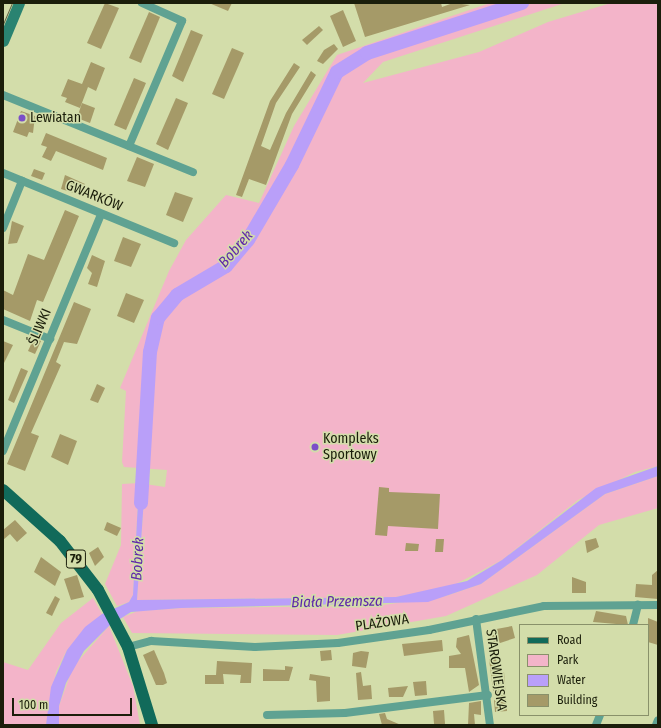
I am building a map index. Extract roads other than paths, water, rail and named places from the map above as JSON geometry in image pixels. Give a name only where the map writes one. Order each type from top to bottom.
[{"type":"main road","points":[[3,41],[18,3]]},
{"type":"main road","name":"79","points":[[3,490],[60,541],[98,590],[128,647],[152,725]]},
{"type":"street","points":[[129,146],[182,20],[142,3]]},
{"type":"street","points":[[3,95],[193,172]]},
{"type":"street","name":"GWARKÓW","points":[[3,173],[174,243]]},
{"type":"street","points":[[3,228],[22,181]]},
{"type":"street","name":"ŚLIWKI","points":[[3,451],[101,214]]},
{"type":"street","points":[[3,320],[50,339]]},
{"type":"street","points":[[633,624],[638,605]]},
{"type":"street","name":"PLAŻOWA","points":[[128,647],[151,641],[255,647],[338,643],[544,606],[658,605]]},
{"type":"street","name":"STAROWIEJSKA","points":[[476,619],[488,695],[490,725]]},
{"type":"street","points":[[267,715],[345,713],[488,695]]},
{"type":"street","points":[[656,725],[658,720]]},
{"type":"water","name":"Biała Przemsza","points":[[658,466],[658,476],[605,494],[481,584],[428,602],[181,608],[131,612],[109,626],[84,651],[66,683],[59,706],[59,725],[46,725],[51,687],[67,650],[85,627],[102,614],[129,602],[133,595],[139,483],[145,484],[137,600],[396,597],[467,581],[502,560],[596,488]]},
{"type":"waterway","name":"Bobrek","points":[[141,503],[150,352],[158,318],[177,295],[226,266],[248,240],[292,165],[337,72],[367,53],[522,3]]},
{"type":"tram line","points":[[3,24],[12,3]]},
{"type":"place","name":"Lewiatan","points":[[22,118]]},
{"type":"place","name":"Kompleks Sportowy","points":[[315,447]]}]
